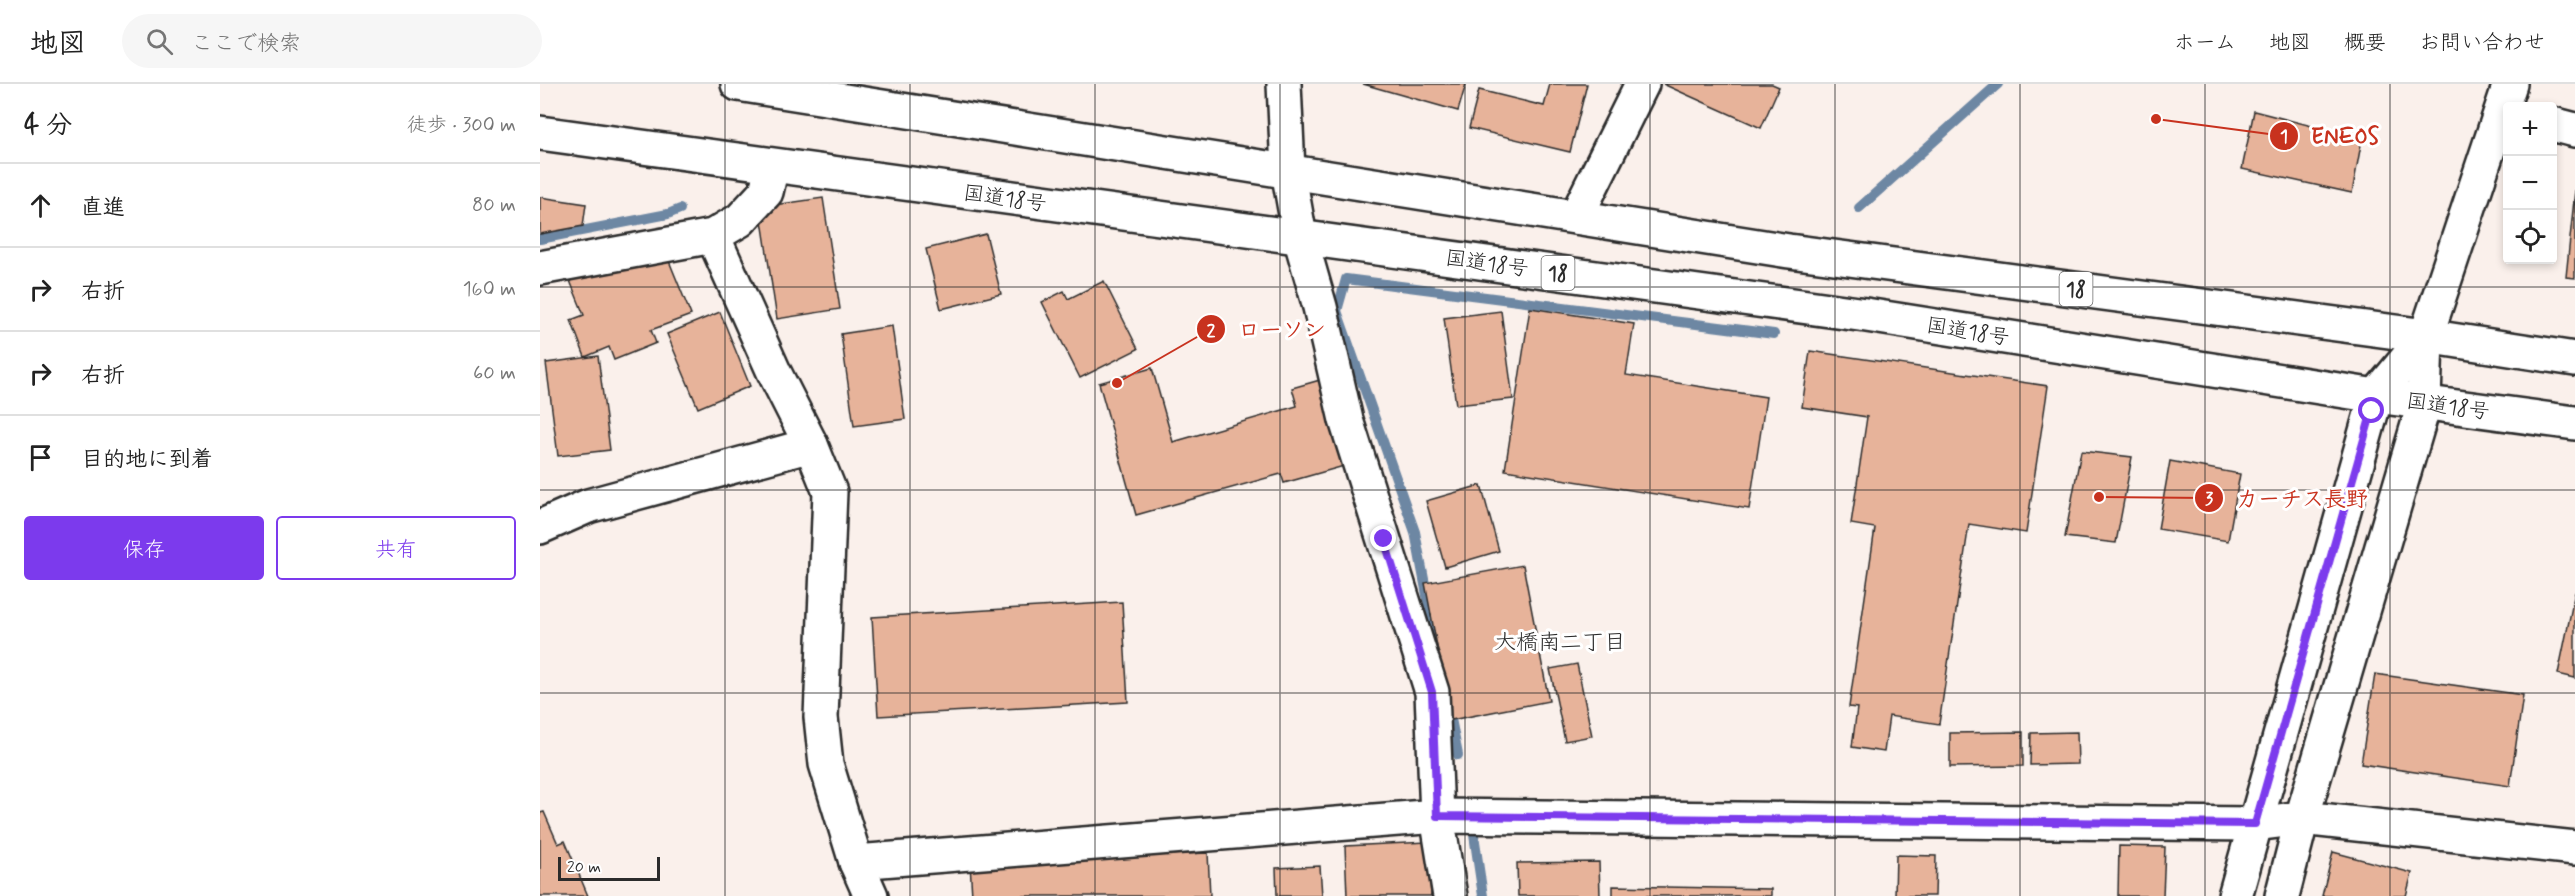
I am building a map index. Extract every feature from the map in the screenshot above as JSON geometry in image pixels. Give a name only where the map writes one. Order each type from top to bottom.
[{"type":"main road","name":"18","points":[[738,84],[1789,251],[2575,358]]},
{"type":"main road","points":[[1284,84],[1288,170],[1300,237],[1320,307],[1346,420],[1432,692],[1437,816],[1450,896]]},
{"type":"main road","points":[[1576,217],[1642,84]]},
{"type":"main road","points":[[2282,896],[2302,818],[2424,402],[2426,336],[2503,111]]},
{"type":"main road","points":[[2557,125],[2575,130]]},
{"type":"main road","name":"国道18号","points":[[540,133],[1866,315],[2376,396],[2575,423]]},
{"type":"main road","points":[[540,268],[713,236],[740,220],[766,192],[772,166]]},
{"type":"main road","points":[[713,236],[774,372],[811,445],[830,492],[821,717],[826,764],[856,862],[871,896]]},
{"type":"main road","points":[[2235,896],[2376,396],[2426,336]]},
{"type":"main road","points":[[540,527],[588,506],[811,445]]},
{"type":"main road","points":[[856,862],[1437,816],[2255,824],[2302,818],[2575,848]]},
{"type":"building","points":[[1363,84],[1466,84],[1458,111]]},
{"type":"building","points":[[1550,84],[1587,84],[1570,152],[1469,128],[1479,90],[1544,106]]},
{"type":"building","points":[[1663,84],[1772,84],[1779,87],[1761,128]]},
{"type":"building","points":[[2254,111],[2362,139],[2352,193],[2242,169]]},
{"type":"building","points":[[2575,190],[2575,278],[2566,277]]},
{"type":"building","points":[[540,197],[586,204],[583,226],[540,234]]},
{"type":"building","points":[[823,198],[840,309],[777,319],[760,207]]},
{"type":"building","points":[[656,229],[691,315],[651,330],[656,343],[614,360],[609,347],[585,357],[571,320],[584,315],[564,266]]},
{"type":"building","points":[[986,234],[1001,294],[941,309],[926,249]]},
{"type":"building","points":[[1104,281],[1138,349],[1080,378],[1042,302],[1064,291],[1068,299]]},
{"type":"building","points":[[1530,308],[1634,324],[1626,375],[1766,397],[1749,509],[1505,470]]},
{"type":"building","points":[[1501,311],[1513,399],[1456,405],[1444,318]]},
{"type":"building","points":[[720,312],[750,386],[698,408],[667,334]]},
{"type":"building","points":[[892,326],[905,419],[854,426],[841,334]]},
{"type":"building","points":[[1810,351],[2048,386],[2026,533],[1969,524],[1939,724],[1889,716],[1884,752],[1852,747],[1857,708],[1849,707],[1875,528],[1851,524],[1867,417],[1802,407]]},
{"type":"building","points":[[598,356],[610,450],[558,456],[546,363]]},
{"type":"building","points":[[1152,368],[1173,442],[1297,406],[1292,388],[1320,380],[1344,466],[1284,483],[1281,474],[1136,515],[1099,383]]},
{"type":"building","points":[[2081,451],[2132,457],[2116,543],[2065,537]]},
{"type":"building","points":[[2170,461],[2240,474],[2228,541],[2158,529]]},
{"type":"building","points":[[1481,485],[1499,551],[1445,567],[1426,501]]},
{"type":"building","points":[[1523,565],[1549,701],[1451,720],[1425,583]]},
{"type":"building","points":[[2575,592],[2575,678],[2558,674]]},
{"type":"building","points":[[1122,602],[1128,702],[878,716],[872,617]]},
{"type":"building","points":[[1577,664],[1592,736],[1565,741],[1550,669]]},
{"type":"building","points":[[2375,674],[2523,695],[2510,786],[2361,764]]},
{"type":"building","points":[[2023,732],[2023,766],[1950,767],[1950,733]]},
{"type":"building","points":[[2077,732],[2078,764],[2030,765],[2031,733]]},
{"type":"building","points":[[544,812],[558,844],[565,841],[588,896],[540,896],[540,813]]},
{"type":"building","points":[[1428,842],[1431,896],[1347,896],[1345,846]]},
{"type":"building","points":[[2119,846],[2165,847],[2163,896],[2118,896]]},
{"type":"building","points":[[2333,852],[2412,873],[2406,896],[2322,896]]},
{"type":"building","points":[[1208,853],[1210,896],[972,896],[970,863]]},
{"type":"building","points":[[1896,855],[1936,856],[1935,896],[1895,896]]},
{"type":"building","points":[[1599,862],[1600,896],[1518,896],[1517,863]]},
{"type":"building","points":[[1320,866],[1322,896],[1277,896],[1276,868]]},
{"type":"building","points":[[1613,886],[1771,889],[1771,896],[1613,896]]},
{"type":"waterway","points":[[1859,208],[1998,84]]},
{"type":"waterway","points":[[540,239],[668,214],[680,209]]},
{"type":"waterway","points":[[1442,674],[1415,532],[1337,311],[1346,279],[1774,334]]},
{"type":"waterway","points":[[1447,698],[1458,755]]},
{"type":"waterway","points":[[1472,821],[1483,896]]},
{"type":"place","name":"ENEOS","points":[[2156,119]]},
{"type":"place","name":"ローソン","points":[[1117,383]]},
{"type":"place","name":"カーチス長野","points":[[2099,497]]},
{"type":"district","name":"大橋南二丁目","points":[[1560,641]]},
{"type":"route","points":[[1384,539],[1432,692],[1437,816],[2255,824],[2372,411]]}]
